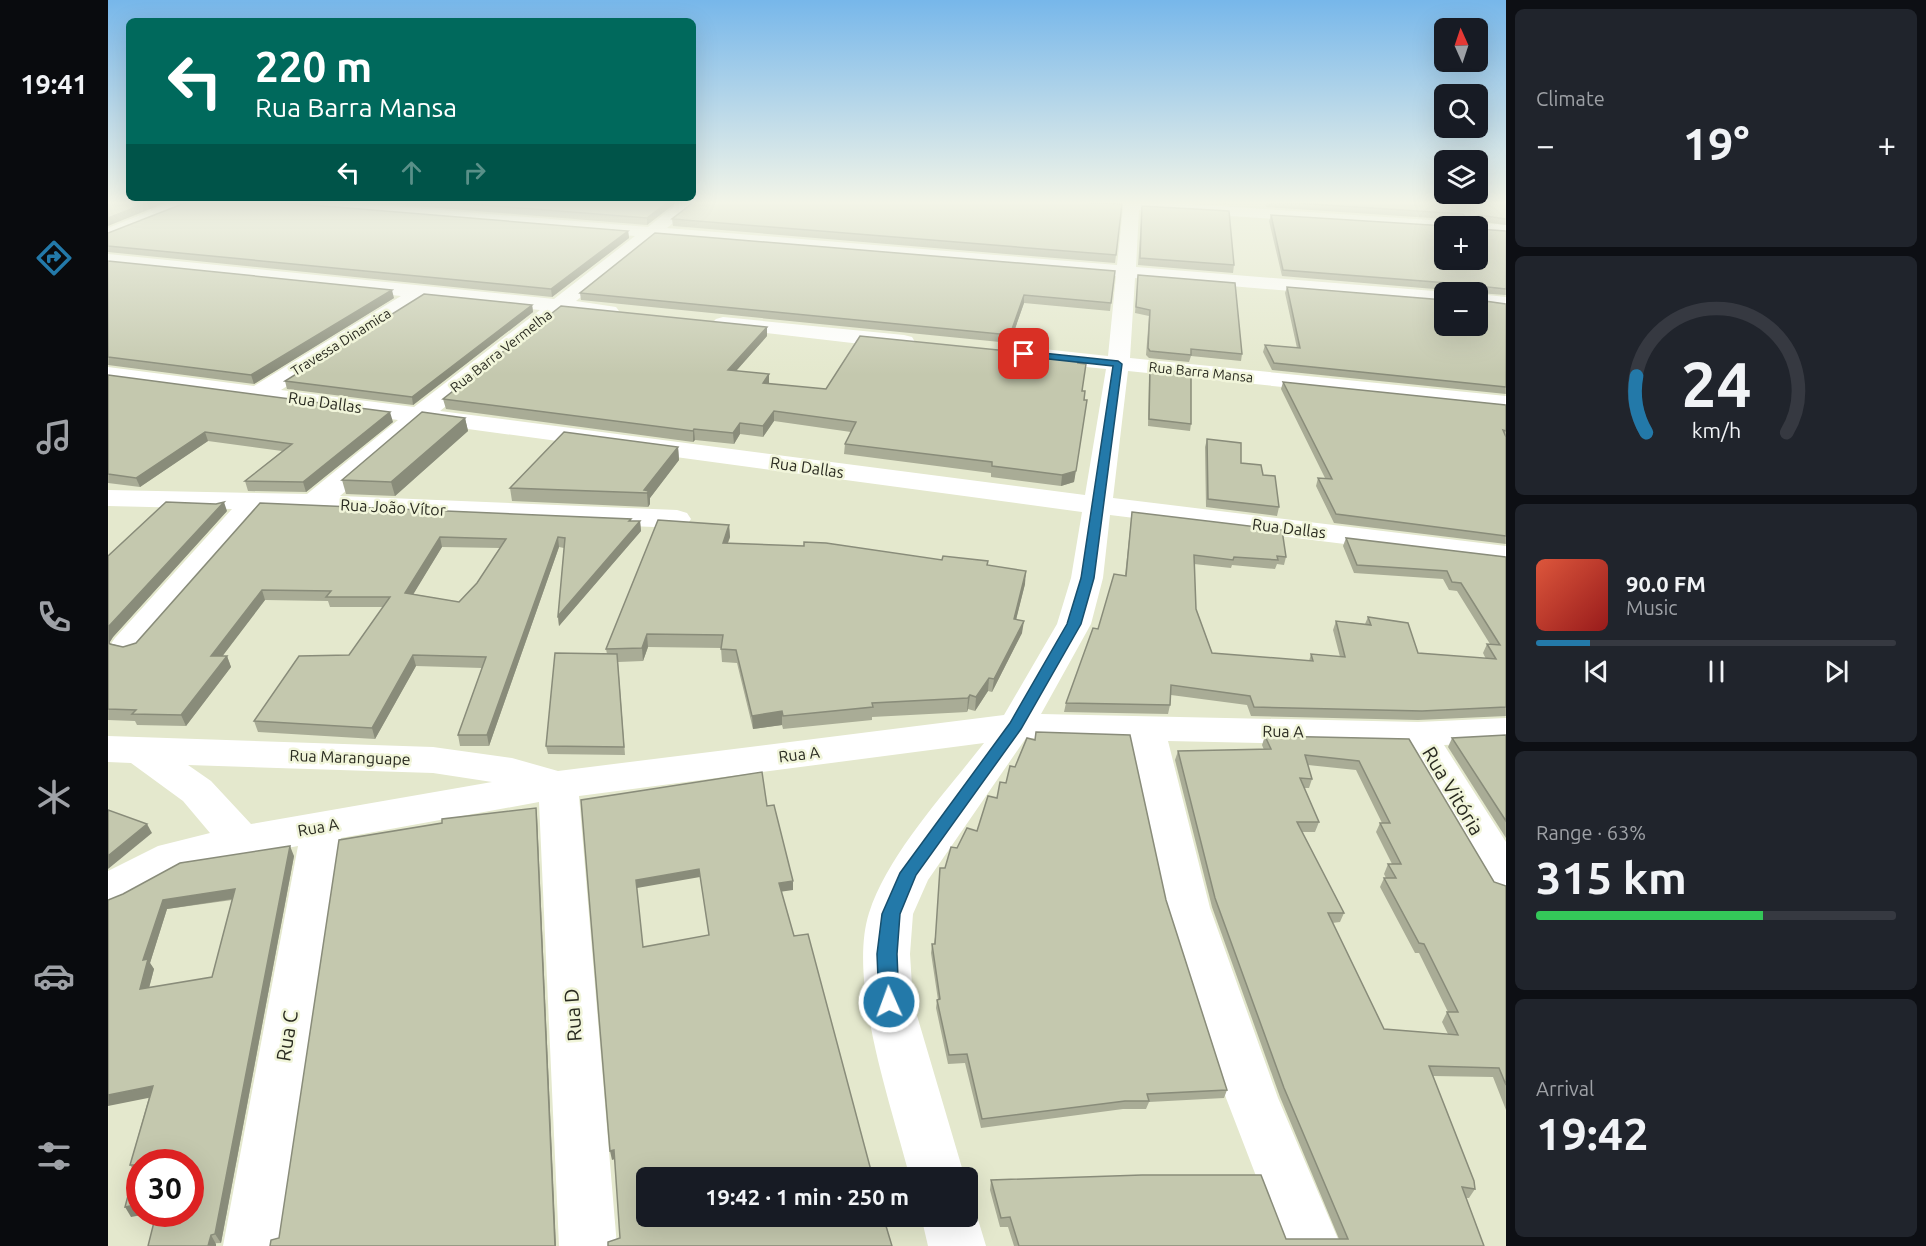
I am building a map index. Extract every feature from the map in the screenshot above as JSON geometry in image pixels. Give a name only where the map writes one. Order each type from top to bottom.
[{"type":"street","name":"Rua Barra Vermelha","points":[[314,503],[419,415],[618,259]]},
{"type":"street","points":[[983,259],[1434,297]]},
{"type":"street","points":[[935,1167],[889,1002],[887,954],[891,914],[909,873],[1016,726],[1074,624],[1087,578],[1118,364],[1128,259]]},
{"type":"street","points":[[108,260],[630,313]]},
{"type":"street","name":"Travessa Dinamica","points":[[260,393],[421,292]]},
{"type":"street","points":[[1488,301],[1506,303]]},
{"type":"street","points":[[701,321],[927,344]]},
{"type":"street","name":"Rua Barra Mansa","points":[[999,351],[1506,403]]},
{"type":"street","name":"Rua Dallas","points":[[108,374],[1097,505],[1506,555]]},
{"type":"street","name":"Rua João Vítor","points":[[108,498],[314,503],[677,519]]},
{"type":"street","points":[[127,645],[253,503]]},
{"type":"street","name":"Rua A","points":[[108,893],[132,877],[173,857],[322,826],[558,785],[1016,726],[1418,734],[1506,730]]},
{"type":"street","points":[[1146,729],[1188,908],[1252,1098],[1312,1246]]},
{"type":"street","name":"Rua Vitória","points":[[1418,734],[1506,878]]},
{"type":"street","name":"Rua Maranguape","points":[[124,750],[433,760],[512,772],[558,785]]},
{"type":"street","name":"Rua Maranguape","points":[[124,750],[197,791],[242,841]]},
{"type":"street","name":"Rua D","points":[[558,785],[588,1246]]},
{"type":"street","name":"Rua C","points":[[252,1246],[322,826]]},
{"type":"street","points":[[952,1227],[957,1246]]},
{"type":"building","points":[[243,259],[591,259],[551,289]]},
{"type":"building","points":[[622,259],[972,259],[1115,271],[1111,303],[1024,295],[1010,335],[580,293]]},
{"type":"building","points":[[1155,259],[1233,259],[1234,265]]},
{"type":"building","points":[[1281,259],[1434,259],[1434,270],[1488,270],[1488,259],[1506,259],[1506,289],[1488,287],[1488,282],[1435,282],[1283,270]]},
{"type":"building","points":[[108,261],[392,290],[251,375],[108,357]]},
{"type":"building","points":[[1138,275],[1235,283],[1242,354],[1191,349],[1191,355],[1150,351],[1148,348],[1150,310],[1136,307]]},
{"type":"building","points":[[1287,287],[1434,299],[1434,336],[1488,336],[1488,301],[1506,304],[1506,387],[1274,363],[1265,345],[1300,348]]},
{"type":"building","points":[[424,294],[532,305],[412,397],[285,381]]},
{"type":"building","points":[[561,306],[767,327],[728,370],[769,374],[763,383],[826,389],[860,336],[1079,360],[1078,363],[1086,364],[1082,391],[1085,391],[1084,400],[1087,400],[1076,471],[1062,475],[992,466],[992,462],[845,444],[856,422],[774,411],[763,426],[740,423],[733,433],[694,429],[693,431],[443,399]]},
{"type":"building","points":[[1150,369],[1191,373],[1191,424],[1149,419]]},
{"type":"building","points":[[108,375],[390,412],[303,482],[245,481],[292,444],[205,432],[136,478],[108,474]]},
{"type":"building","points":[[1283,382],[1506,405],[1506,431],[1503,430],[1506,437],[1506,536],[1336,514],[1318,478],[1332,479]]},
{"type":"building","points":[[422,412],[465,418],[391,482],[342,480]]},
{"type":"building","points":[[564,432],[678,447],[644,490],[649,491],[647,493],[510,488]]},
{"type":"building","points":[[1207,439],[1241,443],[1241,463],[1261,465],[1263,475],[1275,476],[1279,507],[1208,499]]},
{"type":"building","points":[[166,502],[216,504],[224,502],[108,627],[108,556]]},
{"type":"building","points":[[260,503],[640,521],[558,616],[565,538],[558,537],[487,735],[458,735],[486,657],[413,655],[372,728],[254,721],[299,656],[349,655],[390,597],[326,597],[331,591],[262,590],[211,656],[227,656],[181,715],[132,714],[136,710],[108,709],[108,641],[110,644],[123,647],[136,643]],"holes":[[[440,537],[506,539],[477,583],[459,602],[405,593]]]},
{"type":"building","points":[[1132,512],[1282,530],[1286,557],[1277,556],[1278,560],[1234,557],[1233,560],[1194,555],[1196,609],[1212,653],[1313,661],[1311,654],[1345,657],[1336,621],[1371,625],[1368,617],[1408,623],[1418,653],[1496,659],[1487,644],[1500,645],[1461,583],[1452,582],[1447,571],[1357,565],[1346,538],[1506,557],[1506,707],[1422,711],[1254,707],[1250,696],[1171,685],[1170,705],[1066,703],[1093,628],[1098,629],[1114,574],[1126,576]]},
{"type":"building","points":[[658,520],[729,525],[723,543],[804,546],[804,542],[826,543],[942,560],[943,556],[988,561],[987,565],[1026,571],[1014,619],[1024,621],[994,679],[989,678],[976,697],[970,695],[968,698],[872,703],[873,707],[783,716],[782,711],[752,716],[736,650],[721,649],[723,635],[647,634],[642,648],[606,649]]},
{"type":"building","points":[[555,653],[617,654],[624,747],[546,746]]},
{"type":"building","points":[[1036,732],[1130,735],[1166,900],[1227,1090],[1147,1094],[1149,1101],[1125,1101],[982,1119],[967,1054],[949,1055],[937,1000],[940,999],[932,944],[935,944],[940,868],[945,868],[951,847],[957,848],[967,828],[977,831],[988,796],[997,798],[1000,782],[1006,783],[1010,766],[1015,767],[1027,738],[1035,740]]},
{"type":"building","points":[[1506,735],[1506,821],[1452,738]]},
{"type":"building","points":[[1265,736],[1409,739],[1494,882],[1506,886],[1506,1085],[1499,1068],[1429,1066],[1474,1181],[1475,1189],[1462,1187],[1484,1246],[1019,1246],[1010,1217],[1001,1218],[991,1180],[1142,1175],[1261,1175],[1286,1239],[1348,1239],[1284,1088],[1215,898],[1178,751],[1271,749]],"holes":[[[1305,755],[1359,761],[1390,823],[1380,823],[1401,864],[1388,864],[1396,878],[1384,878],[1419,943],[1424,944],[1458,1012],[1447,1012],[1458,1035],[1384,1029],[1328,913],[1344,913],[1297,822],[1319,822],[1300,778],[1312,779]]]},
{"type":"building","points":[[762,772],[767,806],[774,805],[793,881],[779,883],[794,936],[808,934],[870,1167],[636,1167],[636,1227],[886,1227],[892,1246],[608,1246],[608,1242],[620,1238],[614,1150],[610,1151],[581,800]],"holes":[[[699,869],[709,935],[643,947],[636,880]]]},
{"type":"building","points":[[536,808],[555,1246],[270,1246],[271,1240],[279,1238],[339,840],[442,823],[442,819]]},
{"type":"building","points":[[108,810],[147,824],[108,856]]},
{"type":"building","points":[[290,846],[215,1234],[211,1235],[208,1246],[148,1246],[153,1227],[204,1227],[204,1149],[135,1149],[153,1086],[108,1095],[108,900],[180,863]],"holes":[[[235,889],[212,977],[140,989],[148,959],[143,960],[163,900]]]},
{"type":"route","points":[[889,1002],[887,954],[891,914],[909,873],[1016,726],[1074,624],[1087,578],[1118,364],[1024,354]]}]
